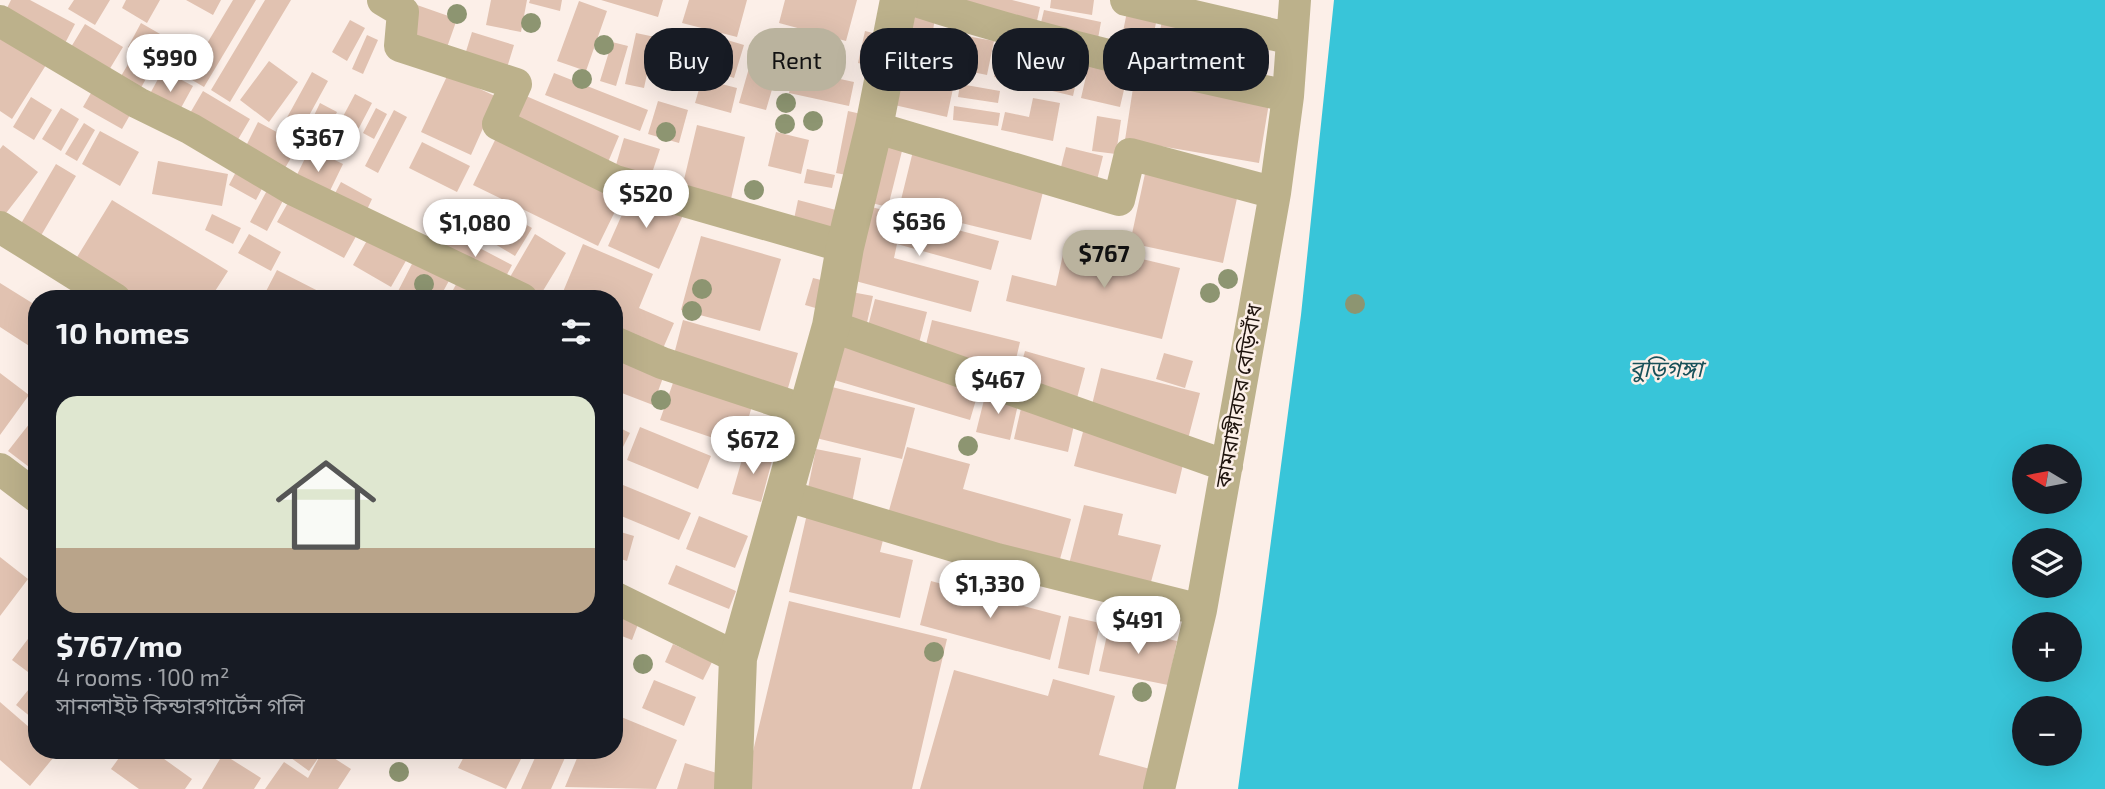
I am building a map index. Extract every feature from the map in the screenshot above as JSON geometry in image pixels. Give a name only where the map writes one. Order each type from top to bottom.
[{"type":"street","points":[[0,7],[6,0]]},
{"type":"street","points":[[383,0],[403,12],[400,46],[516,83],[498,124],[615,181],[845,247]]},
{"type":"street","points":[[733,789],[738,658],[831,326],[845,247],[874,127],[899,0]]},
{"type":"street","points":[[913,0],[985,24],[1147,66],[1288,96]]},
{"type":"street","points":[[1126,0],[1292,39]]},
{"type":"street","name":"কামরাঙ্গীরচর বেড়িবাঁধ","points":[[1159,789],[1201,610],[1275,193],[1288,96],[1295,0]]},
{"type":"street","points":[[0,21],[138,103],[191,129],[292,190],[503,290]]},
{"type":"street","points":[[874,127],[1119,200],[1130,154],[1275,193]]},
{"type":"street","points":[[0,228],[100,290]]},
{"type":"street","points":[[831,326],[1227,466]]},
{"type":"street","points":[[623,346],[662,362],[807,411]]},
{"type":"street","points":[[0,469],[28,490]]},
{"type":"street","points":[[784,495],[998,559],[1201,610]]},
{"type":"street","points":[[623,601],[738,658]]},
{"type":"water","name":"বুড়িগঙ্গা","points":[[1334,0],[2105,0],[2105,789],[1238,789],[1301,315]]},
{"type":"building","points":[[11,0],[30,0],[75,24],[61,51],[2,18]]},
{"type":"building","points":[[74,0],[110,0],[95,25],[68,9]]},
{"type":"building","points":[[126,0],[160,0],[147,23],[122,8]]},
{"type":"building","points":[[186,0],[221,0],[213,15]]},
{"type":"building","points":[[233,0],[256,0],[204,87],[187,77]]},
{"type":"building","points":[[265,0],[291,0],[230,102],[211,90]]},
{"type":"building","points":[[491,0],[527,0],[521,32],[486,25]]},
{"type":"building","points":[[530,0],[562,0],[560,11],[529,3]]},
{"type":"building","points":[[601,0],[663,0],[658,17]]},
{"type":"building","points":[[689,0],[747,0],[737,37],[733,36],[733,28],[702,28],[682,23]]},
{"type":"building","points":[[785,0],[857,0],[846,41],[846,28],[798,28],[779,23]]},
{"type":"building","points":[[941,0],[1012,0],[1040,7],[1035,28]]},
{"type":"building","points":[[1051,0],[1094,0],[1092,15],[1050,8]]},
{"type":"building","points":[[579,1],[607,11],[586,71],[557,61]]},
{"type":"building","points":[[417,5],[457,19],[445,53],[405,39]]},
{"type":"building","points":[[904,6],[936,12],[933,28],[900,28]]},
{"type":"building","points":[[1128,7],[1158,13],[1155,28],[1124,28]]},
{"type":"building","points":[[1044,10],[1101,22],[1097,44],[1089,42],[1089,28],[1040,28]]},
{"type":"building","points":[[350,20],[365,28],[347,61],[332,52]]},
{"type":"building","points":[[1162,21],[1197,28],[1161,28]]},
{"type":"building","points":[[141,23],[174,42],[161,66],[128,47]]},
{"type":"building","points":[[85,24],[123,47],[103,80],[65,57]]},
{"type":"building","points":[[472,32],[514,45],[506,71],[464,58]]},
{"type":"building","points":[[636,33],[644,35],[644,88],[625,84]]},
{"type":"building","points":[[0,35],[46,65],[12,119],[0,111]]},
{"type":"building","points":[[367,35],[378,40],[363,74],[352,69]]},
{"type":"building","points":[[978,38],[992,41],[987,75],[978,73]]},
{"type":"building","points":[[612,42],[628,46],[616,86],[600,81]]},
{"type":"building","points":[[733,42],[744,45],[733,78]]},
{"type":"building","points":[[134,54],[153,66],[137,95],[117,83]]},
{"type":"building","points":[[1090,59],[1103,62],[1103,91],[1124,91],[1120,107],[1081,98],[1083,91],[1089,91]]},
{"type":"building","points":[[269,61],[298,82],[269,122],[240,100]]},
{"type":"building","points":[[163,70],[193,86],[176,117],[146,101]]},
{"type":"building","points":[[312,72],[328,81],[300,132],[284,123]]},
{"type":"building","points":[[554,73],[648,110],[640,131],[545,95]]},
{"type":"building","points":[[448,74],[497,97],[471,155],[421,132]]},
{"type":"building","points":[[747,75],[747,91],[772,91],[766,110],[739,103]]},
{"type":"building","points":[[846,80],[854,82],[849,106],[789,93],[846,91]]},
{"type":"building","points":[[95,86],[134,108],[122,129],[83,107]]},
{"type":"building","points":[[733,87],[737,88],[731,113],[695,103],[698,91],[733,91]]},
{"type":"building","points":[[978,87],[1000,91],[998,103],[958,97],[959,91],[978,91]]},
{"type":"building","points":[[203,91],[250,119],[233,148],[186,120]]},
{"type":"building","points":[[893,91],[952,91],[947,117],[890,104]]},
{"type":"building","points":[[1052,91],[1074,91],[1073,96]]},
{"type":"building","points":[[1133,91],[1233,91],[1270,97],[1259,163],[1125,140]]},
{"type":"building","points":[[519,93],[619,136],[606,167],[505,124]]},
{"type":"building","points":[[355,94],[372,103],[349,147],[332,137]]},
{"type":"building","points":[[31,97],[52,110],[34,140],[13,127]]},
{"type":"building","points":[[1033,98],[1060,103],[1053,141],[1001,130],[1005,112],[1029,117]]},
{"type":"building","points":[[658,101],[688,110],[679,143],[648,134]]},
{"type":"building","points":[[320,103],[337,112],[323,141],[306,132]]},
{"type":"building","points":[[954,106],[1000,113],[998,126],[953,120]]},
{"type":"building","points":[[61,108],[79,119],[61,151],[42,139]]},
{"type":"building","points":[[376,108],[387,114],[374,139],[363,133]]},
{"type":"building","points":[[394,110],[407,117],[378,173],[365,166]]},
{"type":"building","points":[[848,111],[870,116],[857,177],[836,173]]},
{"type":"building","points":[[1097,116],[1121,120],[1116,154],[1092,151]]},
{"type":"building","points":[[258,122],[299,144],[281,175],[242,154]]},
{"type":"building","points":[[84,123],[95,130],[77,161],[65,154]]},
{"type":"building","points":[[697,125],[745,137],[731,199],[682,188]]},
{"type":"building","points":[[100,131],[139,152],[120,186],[82,164]]},
{"type":"building","points":[[776,132],[809,140],[801,174],[768,166]]},
{"type":"building","points":[[498,134],[623,195],[598,246],[473,185]]},
{"type":"building","points":[[879,137],[904,143],[888,207],[863,201]]},
{"type":"building","points":[[624,138],[660,149],[648,185],[613,175]]},
{"type":"building","points":[[422,142],[470,166],[457,192],[409,168]]},
{"type":"building","points":[[3,145],[38,172],[3,217],[0,215],[0,149]]},
{"type":"building","points":[[914,147],[1046,180],[1031,240],[899,208]]},
{"type":"building","points":[[1066,147],[1103,156],[1096,184],[1059,175]]},
{"type":"building","points":[[310,148],[343,164],[326,199],[293,183]]},
{"type":"building","points":[[158,161],[228,174],[222,206],[152,194]]},
{"type":"building","points":[[56,164],[76,176],[39,239],[19,227]]},
{"type":"building","points":[[238,168],[265,183],[256,200],[229,185]]},
{"type":"building","points":[[807,169],[835,175],[832,188],[804,183]]},
{"type":"building","points":[[1146,169],[1239,189],[1223,263],[1130,243]]},
{"type":"building","points":[[341,182],[372,199],[364,216],[332,199]]},
{"type":"building","points":[[271,183],[287,193],[267,231],[250,222]]},
{"type":"building","points":[[632,192],[683,215],[659,269],[608,246]]},
{"type":"building","points":[[293,194],[359,231],[344,258],[277,222]]},
{"type":"building","points":[[112,200],[228,271],[216,290],[119,290],[74,262]]},
{"type":"building","points":[[798,200],[836,210],[832,228],[794,219]]},
{"type":"building","points":[[489,203],[532,228],[515,256],[473,231]]},
{"type":"building","points":[[868,206],[999,241],[991,270],[897,244],[894,258],[979,281],[971,312],[848,279]]},
{"type":"building","points":[[212,214],[241,228],[233,244],[205,230]]},
{"type":"building","points":[[449,232],[512,265],[501,286],[437,253]]},
{"type":"building","points":[[249,234],[281,252],[271,271],[238,253]]},
{"type":"building","points":[[535,234],[566,253],[543,290],[516,290],[506,284]]},
{"type":"building","points":[[701,236],[781,259],[760,331],[681,310]]},
{"type":"building","points":[[369,237],[407,259],[391,287],[353,265]]},
{"type":"building","points":[[1066,241],[1180,268],[1162,339],[1006,301],[1012,275],[1056,286]]},
{"type":"building","points":[[583,244],[653,274],[639,308],[674,323],[661,353],[623,337],[623,290],[564,290]]},
{"type":"building","points":[[415,258],[451,277],[444,290],[399,290]]},
{"type":"building","points":[[277,270],[316,290],[267,290]]},
{"type":"building","points":[[813,278],[833,283],[826,311],[805,305]]},
{"type":"building","points":[[459,279],[480,290],[453,290]]},
{"type":"building","points":[[0,283],[28,300],[28,345],[0,327]]},
{"type":"building","points":[[846,291],[873,296],[866,327],[839,321]]},
{"type":"building","points":[[875,299],[927,312],[919,343],[867,330]]},
{"type":"building","points":[[683,320],[798,353],[786,395],[672,362]]},
{"type":"building","points":[[932,320],[1020,342],[1012,376],[924,353]]},
{"type":"building","points":[[834,340],[981,383],[970,420],[824,377]]},
{"type":"building","points":[[1025,351],[1085,368],[1076,402],[1015,385]]},
{"type":"building","points":[[1164,353],[1193,361],[1185,388],[1156,379]]},
{"type":"building","points":[[623,360],[664,375],[653,405],[623,393]]},
{"type":"building","points":[[1101,368],[1200,393],[1188,439],[1090,413]]},
{"type":"building","points":[[0,373],[28,396],[0,435]]},
{"type":"building","points":[[674,380],[752,406],[740,447],[660,420]]},
{"type":"building","points":[[828,386],[915,408],[902,459],[816,438]]},
{"type":"building","points":[[986,392],[1019,400],[1010,440],[976,432]]},
{"type":"building","points":[[1022,404],[1076,416],[1068,452],[1014,439]]},
{"type":"building","points":[[28,425],[28,466],[8,451]]},
{"type":"building","points":[[640,427],[711,456],[698,489],[627,460]]},
{"type":"building","points":[[1084,428],[1185,456],[1176,494],[1074,466]]},
{"type":"building","points":[[623,430],[630,433],[623,447]]},
{"type":"building","points":[[907,447],[970,464],[963,489],[1071,519],[1057,570],[886,521]]},
{"type":"building","points":[[745,449],[773,457],[761,502],[732,494]]},
{"type":"building","points":[[816,449],[861,458],[852,503],[807,493]]},
{"type":"building","points":[[623,485],[691,513],[679,540],[623,517]]},
{"type":"building","points":[[1084,505],[1123,514],[1118,535],[1161,545],[1148,593],[1067,572]]},
{"type":"building","points":[[807,514],[885,532],[880,552],[913,560],[900,618],[789,592]]},
{"type":"building","points":[[699,516],[748,536],[735,568],[686,549]]},
{"type":"building","points":[[623,533],[634,536],[627,561],[623,560]]},
{"type":"building","points":[[0,557],[28,579],[0,616]]},
{"type":"building","points":[[676,565],[736,591],[729,609],[668,584]]},
{"type":"building","points":[[931,581],[1061,616],[1050,660],[920,625]]},
{"type":"building","points":[[789,601],[947,639],[912,789],[744,789]]},
{"type":"building","points":[[623,612],[640,619],[632,640],[623,636]]},
{"type":"building","points":[[1069,616],[1100,623],[1089,675],[1058,668]]},
{"type":"building","points":[[1109,626],[1177,641],[1168,685],[1099,671]]},
{"type":"building","points":[[28,639],[28,672],[12,660]]},
{"type":"building","points":[[673,644],[712,662],[703,680],[665,662]]},
{"type":"building","points":[[954,670],[1048,696],[1053,679],[1115,696],[1099,755],[1150,769],[1145,789],[920,789]]},
{"type":"building","points":[[654,680],[696,697],[684,726],[642,708]]},
{"type":"building","points":[[28,690],[28,715],[16,705]]},
{"type":"building","points":[[0,702],[28,726],[28,759],[52,759],[30,786],[0,760]]},
{"type":"building","points":[[623,718],[677,740],[656,789],[565,787],[577,759],[623,759]]},
{"type":"building","points":[[118,759],[164,759],[192,779],[185,789],[139,789],[111,769]]},
{"type":"building","points":[[220,759],[231,759],[261,778],[254,789],[202,789]]},
{"type":"building","points":[[292,759],[317,759],[309,771]]},
{"type":"building","points":[[318,759],[335,759],[351,769],[338,789],[265,789],[284,762],[308,778]]},
{"type":"building","points":[[463,759],[521,759],[506,789],[458,768]]},
{"type":"building","points":[[534,759],[564,759],[551,789],[521,789]]},
{"type":"building","points":[[685,763],[726,776],[722,789],[677,789]]}]
